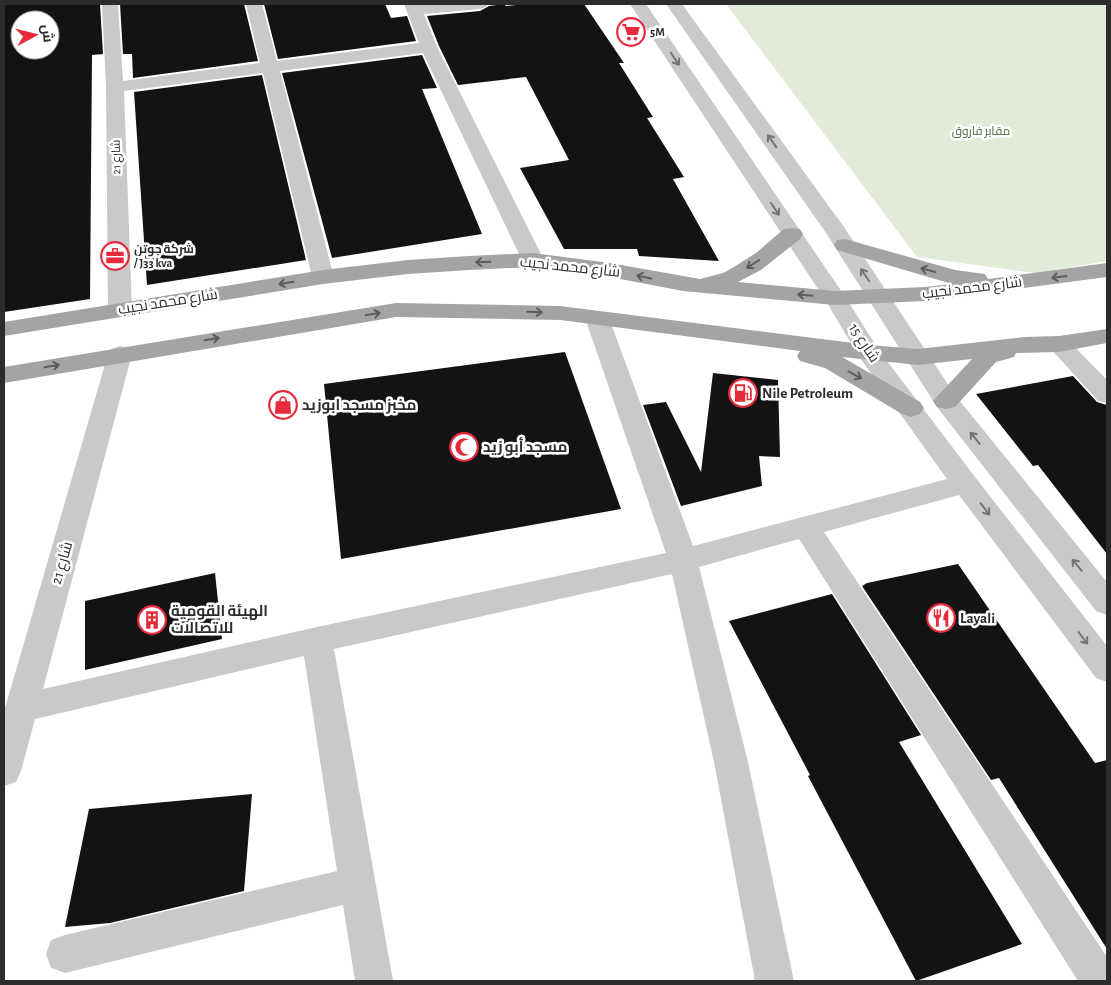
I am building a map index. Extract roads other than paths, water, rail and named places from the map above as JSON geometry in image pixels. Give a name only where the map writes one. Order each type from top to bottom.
[{"type":"main road","points":[[683,284],[715,282],[733,276],[769,253],[792,234]]},
{"type":"main road","points":[[845,245],[953,276],[1010,284]]},
{"type":"main road","name":"شارع محمد نجيب","points":[[4,329],[323,277],[408,267],[533,260],[610,270],[683,284],[835,298],[924,294],[1107,270]]},
{"type":"main road","points":[[4,375],[120,354],[396,310],[560,313],[869,353],[918,357],[1024,345],[1059,344],[1107,336]]},
{"type":"main road","points":[[726,333],[833,362],[911,408]]},
{"type":"main road","points":[[946,401],[987,358],[1024,345]]},
{"type":"street","name":"شارع 21","points":[[110,4],[115,87],[120,310]]},
{"type":"street","points":[[254,4],[323,277]]},
{"type":"street","points":[[480,4],[413,7],[430,47],[533,260]]},
{"type":"street","name":"شارع 15","points":[[638,4],[835,298],[869,353],[965,484],[1107,669]]},
{"type":"street","points":[[674,4],[845,245],[946,401],[1107,603]]},
{"type":"street","points":[[115,87],[430,47]]},
{"type":"street","points":[[596,318],[683,560],[731,762],[775,981]]},
{"type":"street","points":[[1059,344],[1107,395]]},
{"type":"street","name":"شارع 21","points":[[4,771],[120,354]]},
{"type":"street","points":[[21,708],[316,640],[683,560],[965,484]]},
{"type":"street","points":[[806,526],[1100,981]]},
{"type":"street","points":[[316,640],[374,981]]},
{"type":"street","points":[[66,954],[358,884]]},
{"type":"place","name":"5M","points":[[631,32]]},
{"type":"place","name":"شركة جوتن / J33 kva","points":[[115,256]]},
{"type":"place","name":"Nile Petroleum","points":[[743,393]]},
{"type":"place","name":"مخبز مسجد ابوزيد","points":[[283,405]]},
{"type":"place","name":"مسجد أبو زيد","points":[[464,447]]},
{"type":"place","name":"Layali","points":[[941,618]]},
{"type":"place","name":"الهيئة القومية للاتصالات","points":[[152,620]]},
{"type":"park label","name":"مقابر فاروق","points":[[981,131]]}]
